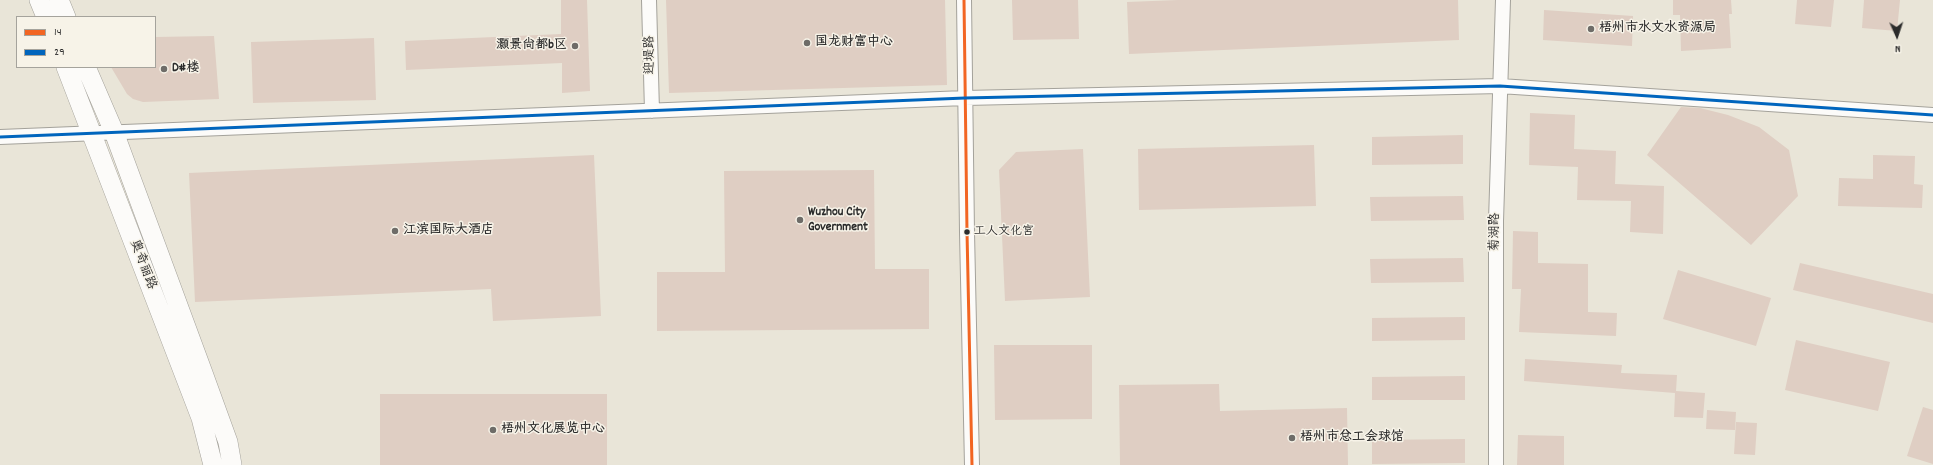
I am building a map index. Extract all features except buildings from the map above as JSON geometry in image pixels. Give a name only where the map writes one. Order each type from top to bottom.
[{"type":"main road","points":[[39,0],[46,16]]},
{"type":"main road","points":[[59,0],[66,16]]},
{"type":"main road","name":"奥奇丽路","points":[[66,68],[201,418],[212,465]]},
{"type":"main road","name":"奥奇丽路","points":[[86,68],[114,132],[228,442],[232,465]]},
{"type":"street","name":"迎堤路","points":[[649,0],[652,111]]},
{"type":"street","points":[[964,0],[972,465]]},
{"type":"street","name":"菊湖路","points":[[1496,465],[1496,221],[1503,0]]},
{"type":"street","points":[[0,137],[92,132],[965,98],[1500,86],[1933,115]]},
{"type":"transit line","name":"14","points":[[964,0],[972,465]]},
{"type":"transit line","name":"29","points":[[0,137],[965,98],[1500,86],[1933,115]]},
{"type":"place","name":"梧州市水文水资源局","points":[[1591,29]]},
{"type":"place","name":"国龙财富中心","points":[[807,43]]},
{"type":"place","name":"灏景尚都b区","points":[[575,46]]},
{"type":"place","name":"D#楼","points":[[164,69]]},
{"type":"place","name":"Wuzhou City Government","points":[[800,220]]},
{"type":"place","name":"江滨国际大酒店","points":[[395,231]]},
{"type":"place","name":"工人文化宫","points":[[967,232]]},
{"type":"place","name":"梧州文化展览中心","points":[[493,430]]},
{"type":"place","name":"梧州市总工会球馆","points":[[1292,438]]}]
